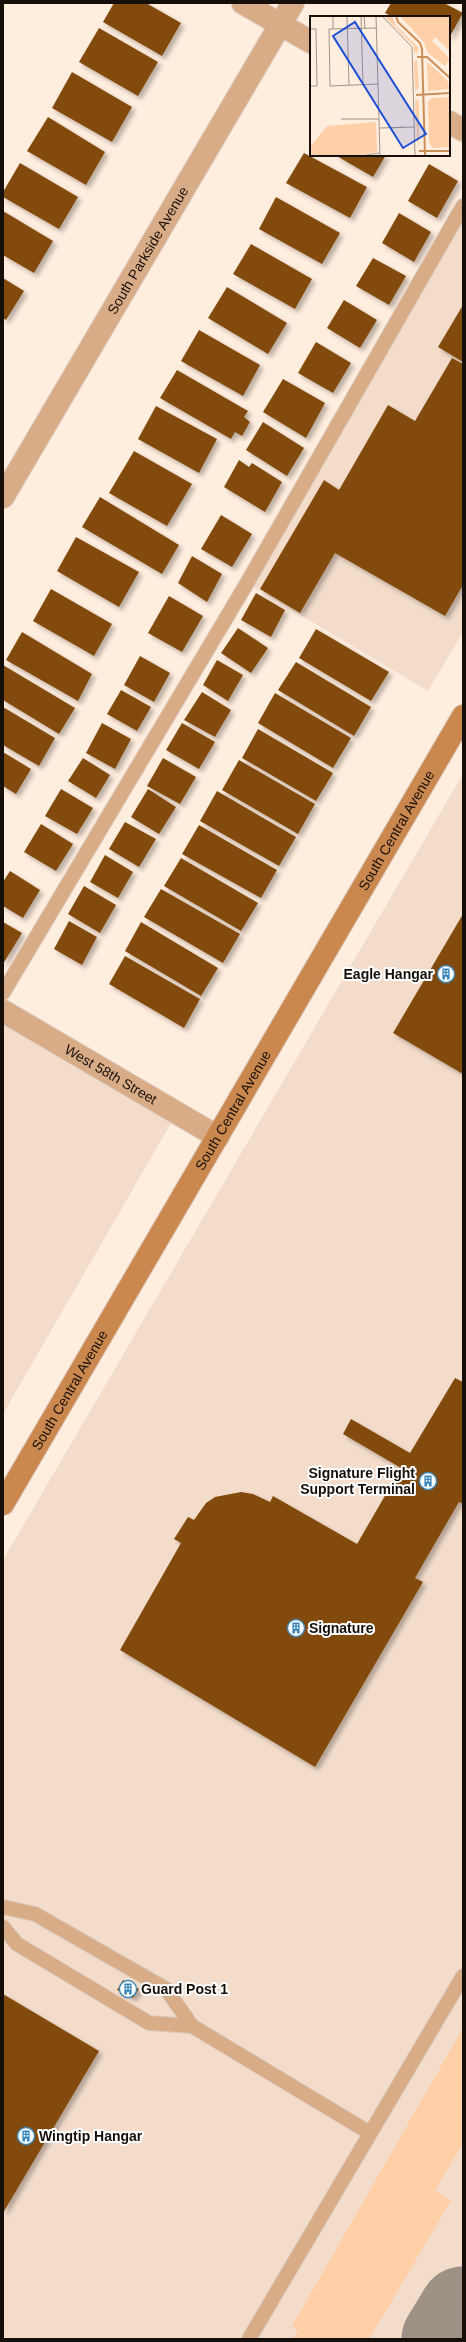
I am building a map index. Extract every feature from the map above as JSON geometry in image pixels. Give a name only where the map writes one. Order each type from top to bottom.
[{"type":"main road","name":"South Central Avenue","points":[[3,1504],[463,716]]},
{"type":"street","points":[[243,3],[310,41]]},
{"type":"street","name":"South Parkside Avenue","points":[[3,497],[293,3]]},
{"type":"street","points":[[450,123],[463,130]]},
{"type":"street","name":"West 58th Street","points":[[3,1011],[218,1137]]},
{"type":"lane","points":[[3,993],[246,584],[463,206]]},
{"type":"lane","points":[[3,1907],[35,1914],[166,1989],[192,2026],[370,2133]]},
{"type":"lane","points":[[3,1927],[17,1944],[149,2023],[192,2026]]},
{"type":"lane","points":[[249,2339],[463,1976]]},
{"type":"shaded area","points":[[463,206],[463,632],[428,691],[247,583]]},
{"type":"shaded area","points":[[463,774],[463,2339],[3,2339],[3,1560]]},
{"type":"shaded area","points":[[3,1025],[171,1123],[3,1414]]},
{"type":"shaded area","points":[[463,2028],[463,2143],[435,2191],[451,2201],[369,2339],[293,2339],[298,2330],[292,2326]]},
{"type":"building","points":[[114,3],[146,3],[181,23],[162,56],[103,22]]},
{"type":"building","points":[[391,3],[444,3],[463,13],[450,36],[450,16],[391,16],[385,13]]},
{"type":"building","points":[[99,28],[158,62],[138,96],[79,62]]},
{"type":"building","points":[[72,72],[132,107],[112,142],[52,108]]},
{"type":"building","points":[[48,117],[105,152],[86,185],[27,151]]},
{"type":"building","points":[[304,153],[367,187],[350,218],[286,183]]},
{"type":"building","points":[[337,156],[385,156],[373,177]]},
{"type":"building","points":[[20,163],[78,197],[59,229],[3,197],[3,192]]},
{"type":"building","points":[[429,164],[458,181],[437,218],[408,201]]},
{"type":"building","points":[[276,197],[340,233],[322,264],[259,229]]},
{"type":"building","points":[[3,211],[53,241],[34,273],[3,255]]},
{"type":"building","points":[[399,213],[431,232],[414,262],[382,243]]},
{"type":"building","points":[[251,244],[312,279],[295,309],[233,274]]},
{"type":"building","points":[[373,258],[406,276],[389,305],[356,286]]},
{"type":"building","points":[[3,278],[24,291],[6,320],[3,318]]},
{"type":"building","points":[[227,287],[287,323],[268,354],[208,318]]},
{"type":"building","points":[[344,300],[377,320],[360,348],[327,328]]},
{"type":"building","points":[[463,305],[463,362],[438,347]]},
{"type":"building","points":[[199,330],[260,365],[243,396],[181,361]]},
{"type":"building","points":[[316,342],[351,363],[333,393],[298,373]]},
{"type":"building","points":[[452,358],[463,364],[463,585],[445,616],[335,553],[300,613],[260,589],[324,480],[339,490],[388,405],[415,421]]},
{"type":"building","points":[[177,370],[248,411],[244,417],[250,422],[242,436],[235,432],[231,439],[160,398]]},
{"type":"building","points":[[283,379],[325,403],[306,438],[263,412]]},
{"type":"building","points":[[156,406],[217,439],[199,473],[138,439]]},
{"type":"building","points":[[263,422],[304,448],[287,476],[246,450]]},
{"type":"building","points":[[134,451],[192,484],[167,526],[109,493]]},
{"type":"building","points":[[239,460],[249,467],[252,463],[282,482],[265,512],[224,487]]},
{"type":"building","points":[[100,497],[179,545],[162,574],[82,527]]},
{"type":"building","points":[[221,515],[252,534],[232,567],[201,549]]},
{"type":"building","points":[[76,537],[139,572],[119,607],[57,571]]},
{"type":"building","points":[[192,556],[222,574],[207,602],[178,583]]},
{"type":"building","points":[[51,589],[112,624],[94,656],[33,621]]},
{"type":"building","points":[[256,593],[285,610],[271,637],[241,620]]},
{"type":"building","points":[[169,596],[203,616],[182,652],[148,633]]},
{"type":"building","points":[[238,628],[268,648],[251,673],[221,653]]},
{"type":"building","points":[[316,629],[389,672],[371,701],[299,658]]},
{"type":"building","points":[[22,632],[92,674],[78,701],[6,660]]},
{"type":"building","points":[[140,656],[170,673],[154,702],[124,685]]},
{"type":"building","points":[[217,660],[243,675],[228,701],[203,685]]},
{"type":"building","points":[[296,662],[371,707],[354,736],[278,690]]},
{"type":"building","points":[[3,665],[75,708],[59,734],[3,700]]},
{"type":"building","points":[[121,690],[151,707],[137,731],[107,714]]},
{"type":"building","points":[[202,692],[231,710],[215,737],[184,720]]},
{"type":"building","points":[[275,693],[351,738],[333,768],[258,723]]},
{"type":"building","points":[[3,707],[55,738],[39,766],[3,745]]},
{"type":"building","points":[[102,723],[131,739],[115,769],[86,753]]},
{"type":"building","points":[[182,723],[215,742],[199,769],[166,750]]},
{"type":"building","points":[[258,729],[333,773],[316,801],[242,758]]},
{"type":"building","points":[[3,752],[31,769],[16,794],[3,786]]},
{"type":"building","points":[[83,758],[110,775],[96,798],[68,781]]},
{"type":"building","points":[[163,758],[196,777],[180,804],[147,786]]},
{"type":"building","points":[[239,760],[315,804],[298,834],[222,790]]},
{"type":"building","points":[[61,789],[93,808],[77,834],[45,816]]},
{"type":"building","points":[[148,789],[176,807],[159,834],[131,817]]},
{"type":"building","points":[[217,791],[296,837],[279,866],[200,821]]},
{"type":"building","points":[[125,822],[156,839],[139,867],[109,849]]},
{"type":"building","points":[[41,824],[73,844],[56,871],[24,852]]},
{"type":"building","points":[[199,825],[277,870],[261,898],[182,854]]},
{"type":"building","points":[[105,855],[133,872],[118,898],[90,882]]},
{"type":"building","points":[[181,858],[258,903],[241,931],[164,886]]},
{"type":"building","points":[[10,871],[40,890],[23,918],[3,906],[3,882]]},
{"type":"building","points":[[84,886],[116,905],[100,933],[68,914]]},
{"type":"building","points":[[161,889],[240,934],[223,963],[144,917]]},
{"type":"building","name":"Eagle Hangar","points":[[463,914],[463,1074],[393,1033]]},
{"type":"building","points":[[69,921],[97,937],[82,965],[54,949]]},
{"type":"building","points":[[3,922],[22,933],[3,964]]},
{"type":"building","points":[[141,922],[218,968],[201,996],[125,951]]},
{"type":"building","points":[[125,956],[200,999],[184,1028],[109,984]]},
{"type":"building","name":"Signature","points":[[455,1378],[463,1382],[463,1504],[459,1502],[415,1578],[423,1582],[315,1767],[120,1650],[181,1543],[174,1539],[188,1517],[194,1520],[206,1503],[215,1497],[241,1492],[253,1494],[270,1502],[273,1496],[357,1544],[401,1468],[343,1434],[351,1419],[410,1453]]},
{"type":"building","name":"Guard Post 1","points":[[123,1980],[139,1989],[133,1998],[117,1990]]},
{"type":"building","name":"Wingtip Hangar","points":[[3,1994],[99,2051],[3,2213]]},
{"type":"taxiway","points":[[446,2339],[463,2311]]},
{"type":"place","name":"Eagle Hangar","points":[[446,974]]},
{"type":"place","name":"Signature Flight Support Terminal","points":[[428,1481]]},
{"type":"place","name":"Signature","points":[[296,1628]]},
{"type":"place","name":"Guard Post 1","points":[[128,1989]]},
{"type":"place","name":"Wingtip Hangar","points":[[26,2136]]}]
